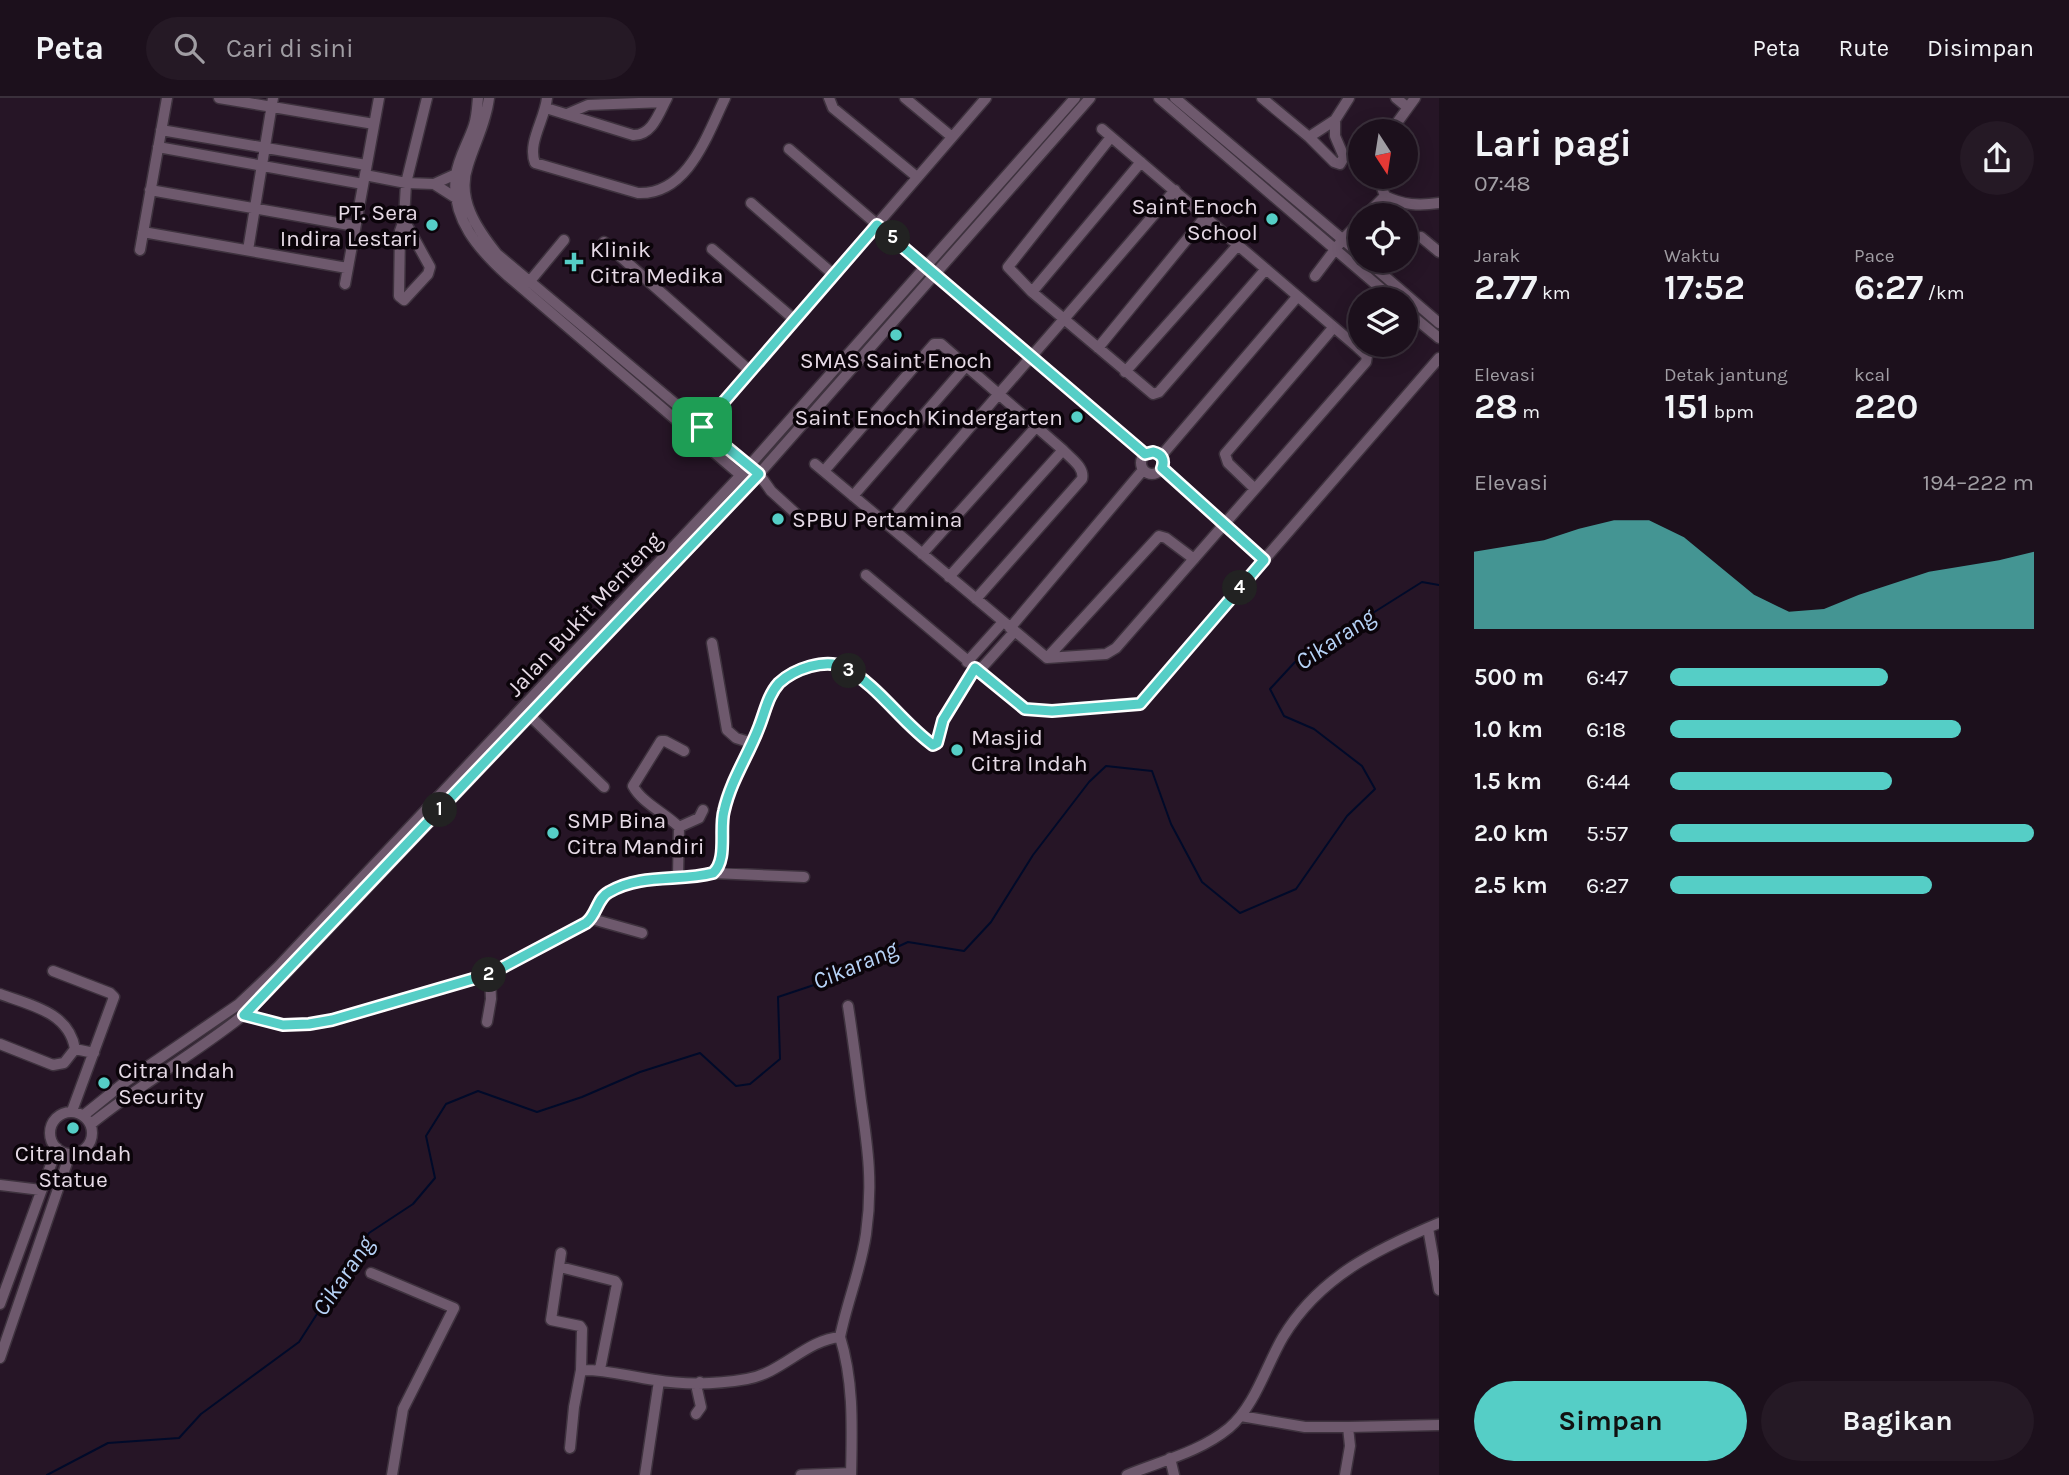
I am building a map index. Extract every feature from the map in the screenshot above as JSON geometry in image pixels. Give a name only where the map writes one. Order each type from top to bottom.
[{"type":"street","points":[[140,250],[167,98]]},
{"type":"street","points":[[219,98],[273,102],[374,124]]},
{"type":"street","points":[[345,284],[379,98]]},
{"type":"street","points":[[404,220],[430,267],[428,274],[404,300],[400,296],[400,231],[404,220],[406,183],[426,98]]},
{"type":"street","points":[[478,98],[475,122],[456,174],[456,198],[467,230],[494,257],[741,475],[751,483],[771,491]]},
{"type":"street","points":[[489,98],[482,131],[467,168],[465,190],[478,230],[494,257]]},
{"type":"street","points":[[666,100],[649,131],[642,136],[567,114],[546,103],[532,151],[535,163],[638,193],[651,193],[666,188],[690,164],[725,98]]},
{"type":"street","points":[[829,98],[833,108],[917,177]]},
{"type":"street","points":[[905,98],[952,137]]},
{"type":"street","points":[[702,427],[986,98]]},
{"type":"street","name":"Jalan Bukit Menteng","points":[[88,1120],[125,1082],[239,1004],[278,967],[750,466],[1075,98]]},
{"type":"street","name":"Jalan Bukit Menteng","points":[[88,1120],[187,1056],[244,1015],[751,483],[1090,98]]},
{"type":"street","points":[[1159,98],[1203,128]]},
{"type":"street","points":[[1175,98],[1203,128],[1379,287]]},
{"type":"street","points":[[1262,98],[1334,162],[1340,164],[1345,157],[1335,136],[1335,120]]},
{"type":"street","points":[[1309,137],[1335,120],[1347,98]]},
{"type":"street","points":[[1396,98],[1407,107]]},
{"type":"street","points":[[1399,119],[1415,98]]},
{"type":"street","points":[[567,114],[588,106],[666,100]]},
{"type":"street","points":[[248,250],[273,102]]},
{"type":"street","points":[[976,599],[1082,479],[1083,474],[1081,468],[1063,450],[941,344],[934,344],[820,468],[949,577],[1047,658],[1111,652],[1368,359],[1206,216],[1102,129]]},
{"type":"street","points":[[161,130],[265,148],[365,175],[406,183],[434,184],[456,174]]},
{"type":"street","points":[[1111,137],[1009,263],[1009,270],[1125,372],[1153,394],[1159,392],[1265,269]]},
{"type":"street","points":[[158,147],[262,166],[365,175]]},
{"type":"street","points":[[789,149],[1145,454]]},
{"type":"street","points":[[1032,292],[1141,162]]},
{"type":"street","points":[[1261,178],[1348,243]]},
{"type":"street","points":[[434,184],[456,198]]},
{"type":"street","points":[[1382,189],[1385,196],[1399,203],[1412,206],[1439,203]]},
{"type":"street","points":[[150,190],[355,226]]},
{"type":"street","points":[[887,524],[997,393],[1065,320],[1175,190]]},
{"type":"street","points":[[1378,203],[1385,196]]},
{"type":"street","points":[[751,203],[834,275]]},
{"type":"street","points":[[1098,348],[1206,216]]},
{"type":"street","points":[[143,232],[347,268]]},
{"type":"street","points":[[1315,276],[1348,234]]},
{"type":"street","points":[[1420,237],[1438,250]]},
{"type":"street","points":[[530,281],[564,240]]},
{"type":"street","points":[[604,242],[750,371]]},
{"type":"street","points":[[1125,372],[1238,245]]},
{"type":"street","points":[[712,248],[795,320]]},
{"type":"street","points":[[511,272],[530,281],[750,466],[771,491],[803,520]]},
{"type":"street","points":[[1381,273],[1439,323]]},
{"type":"street","points":[[1161,456],[1297,297]]},
{"type":"street","points":[[1418,321],[1439,338]]},
{"type":"street","points":[[1255,489],[1228,463],[1225,457],[1227,450],[1333,328]]},
{"type":"street","points":[[866,575],[1025,709],[1052,711],[1140,704],[1439,358]]},
{"type":"street","points":[[853,496],[966,366]]},
{"type":"street","points":[[922,554],[1036,427]]},
{"type":"street","points":[[949,577],[1063,450]]},
{"type":"street","points":[[1153,452],[1161,456],[1162,468],[1151,474],[1143,470],[1141,462],[1145,454],[1153,452]]},
{"type":"street","points":[[1162,468],[1264,560]]},
{"type":"street","points":[[713,873],[720,864],[723,813],[735,775],[778,684],[793,674],[829,663],[842,666],[866,681],[930,744],[935,744],[943,720],[974,667],[1143,470]]},
{"type":"street","points":[[1047,658],[1159,536],[1163,536],[1194,559]]},
{"type":"street","points":[[712,643],[727,730],[736,738],[752,743]]},
{"type":"street","points":[[530,716],[604,787]]},
{"type":"street","points":[[678,876],[680,827],[641,798],[633,786],[661,741],[684,751]]},
{"type":"street","points":[[680,827],[699,818],[703,810]]},
{"type":"street","points":[[244,1015],[277,1024],[309,1024],[490,974],[592,919],[603,896],[610,891],[647,879],[713,873],[804,877]]},
{"type":"street","points":[[592,919],[642,933]]},
{"type":"street","points":[[53,971],[113,995],[114,1000],[103,1023],[72,1111]]},
{"type":"street","points":[[487,1022],[491,999],[490,974]]},
{"type":"street","points":[[0,994],[58,1017],[72,1036],[75,1049]]},
{"type":"street","points":[[801,1475],[851,1474],[852,1414],[846,1356],[840,1337],[864,1244],[871,1185],[866,1126],[848,1006]]},
{"type":"street","points":[[0,1044],[53,1065],[64,1063],[75,1049]]},
{"type":"street","points":[[75,1049],[94,1053]]},
{"type":"street","points":[[0,1359],[70,1154],[57,1148],[51,1141],[51,1127],[59,1115],[72,1111],[88,1120]]},
{"type":"street","name":"Jalan Bukit Menteng","points":[[70,1154],[87,1147],[92,1138],[88,1120]]},
{"type":"street","points":[[0,1304],[57,1148]]},
{"type":"street","points":[[0,1185],[41,1190]]},
{"type":"street","points":[[1127,1475],[1217,1437],[1241,1416],[1284,1335],[1327,1284],[1376,1251],[1439,1223]]},
{"type":"street","points":[[1428,1228],[1439,1290]]},
{"type":"street","points":[[561,1253],[551,1320],[580,1326],[582,1329],[581,1370],[570,1448]]},
{"type":"street","points":[[559,1267],[615,1281],[617,1284],[600,1369]]},
{"type":"street","points":[[370,1273],[454,1308],[403,1409],[392,1475]]},
{"type":"street","points":[[581,1370],[600,1369],[659,1381],[727,1381],[757,1376],[786,1363],[823,1340],[840,1337]]},
{"type":"street","points":[[645,1475],[659,1381]]},
{"type":"street","points":[[696,1413],[701,1407],[697,1389],[700,1382]]},
{"type":"street","points":[[1241,1416],[1306,1427],[1439,1425]]},
{"type":"street","points":[[1345,1475],[1350,1446],[1348,1427]]},
{"type":"street","points":[[1170,1458],[1174,1475]]},
{"type":"waterway","name":"Cikarang","points":[[47,1475],[108,1443],[179,1438],[201,1414],[299,1342],[369,1233],[413,1204],[435,1178],[426,1136],[446,1104],[478,1091],[537,1112],[582,1097],[640,1072],[700,1053],[736,1086],[750,1084],[780,1059],[778,997],[817,984],[908,942],[964,951],[991,922],[1033,855],[1089,782],[1106,766],[1152,771],[1171,824],[1202,882],[1240,913],[1296,889],[1347,816],[1375,789],[1362,766],[1314,729],[1284,716],[1270,689],[1295,662],[1422,582],[1439,585]]},
{"type":"place","name":"Saint Enoch School","points":[[1272,219]]},
{"type":"place","name":"PT. Sera Indira Lestari","points":[[432,225]]},
{"type":"place","name":"Klinik Citra Medika","points":[[574,262]]},
{"type":"place","name":"SMAS Saint Enoch","points":[[896,335]]},
{"type":"place","name":"Saint Enoch Kindergarten","points":[[1077,417]]},
{"type":"place","name":"SPBU Pertamina","points":[[778,519]]},
{"type":"place","name":"Masjid Citra Indah","points":[[957,750]]},
{"type":"place","name":"SMP Bina Citra Mandiri","points":[[553,833]]},
{"type":"place","name":"Citra Indah Security","points":[[104,1083]]},
{"type":"place","name":"Citra Indah Statue","points":[[73,1128]]},
{"type":"route","points":[[877,225],[1145,454],[1158,453],[1163,460],[1162,468],[1264,560],[1140,704],[1052,711],[1025,709],[975,668],[943,720],[937,743],[933,745],[866,681],[842,666],[829,663],[793,674],[778,684],[767,703],[760,726],[735,775],[723,813],[720,864],[713,873],[647,879],[610,891],[603,896],[592,919],[490,974],[332,1020],[309,1024],[283,1025],[244,1015],[759,474],[702,427],[877,225]]}]
